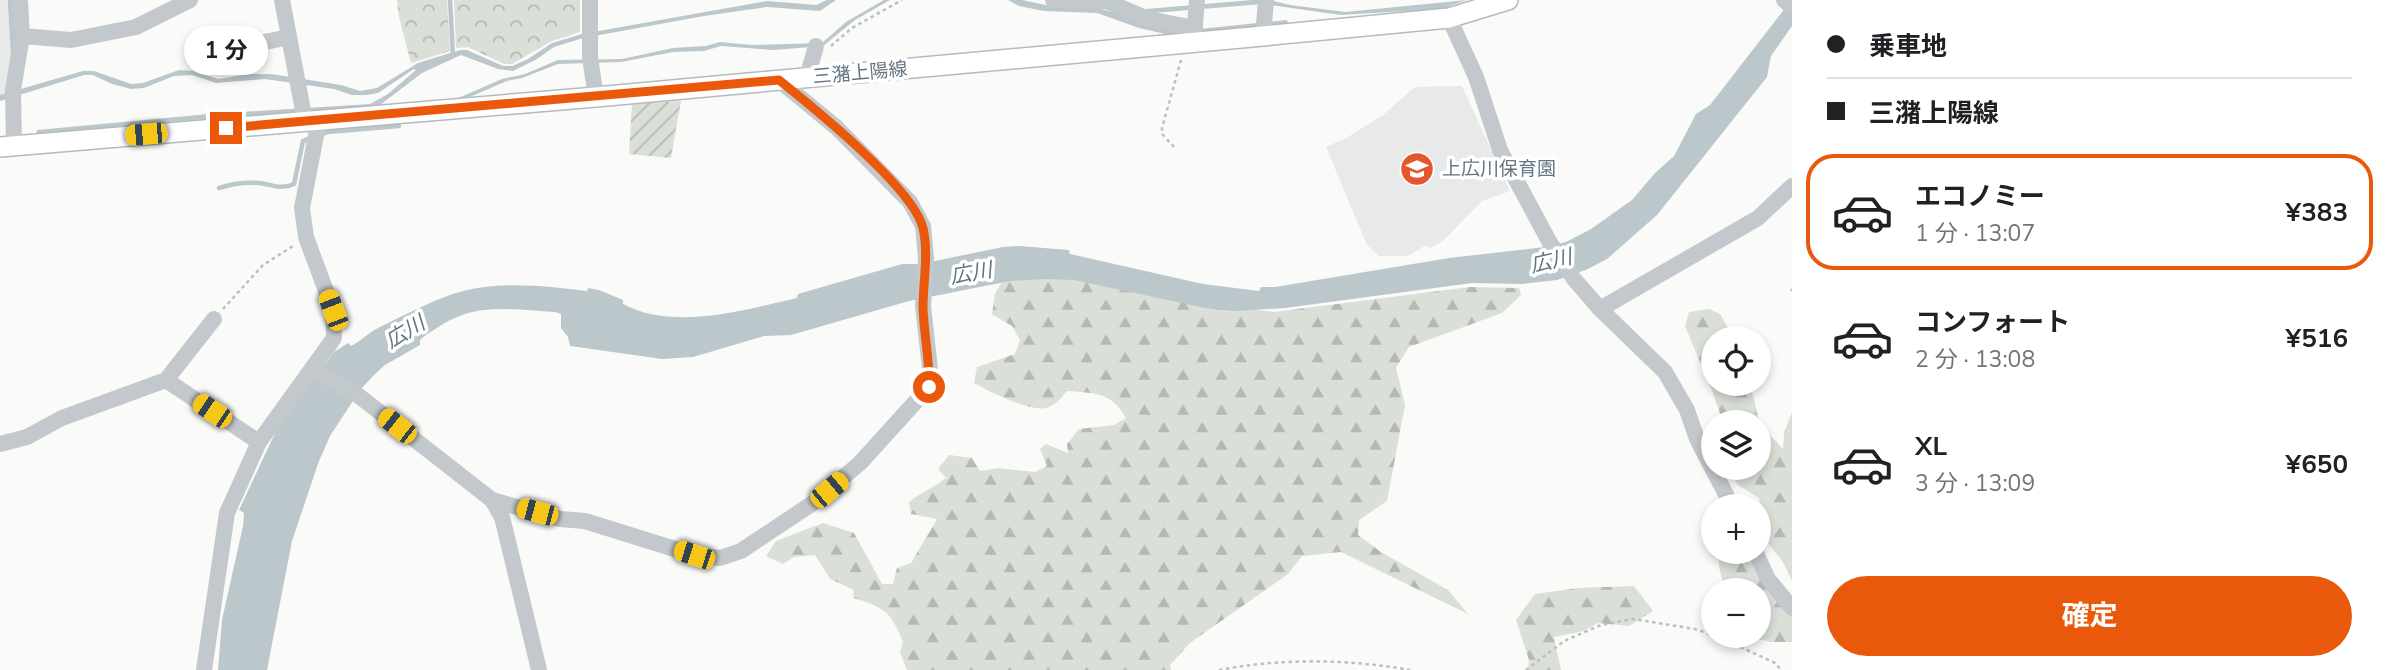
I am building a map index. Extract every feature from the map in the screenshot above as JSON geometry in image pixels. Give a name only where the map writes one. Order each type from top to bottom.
[{"type":"main road","name":"三潴上陽線","points":[[7,146],[309,118],[596,97],[779,80],[812,62],[1192,38],[1265,18],[1449,18],[1508,0]]},
{"type":"street","points":[[7,146],[22,36],[20,0]]},
{"type":"street","points":[[22,36],[71,40],[136,27],[190,0]]},
{"type":"street","points":[[202,670],[227,513],[259,442],[316,372],[334,338],[333,310],[306,237],[302,208],[309,118],[295,71],[282,0]]},
{"type":"street","points":[[590,0],[590,58],[596,97]]},
{"type":"street","points":[[1053,0],[1106,1],[1192,38],[1197,4]]},
{"type":"street","points":[[1449,18],[1476,77],[1500,150],[1550,243],[1574,279],[1600,309],[1665,372],[1687,410],[1697,439],[1726,494]]},
{"type":"street","points":[[229,67],[224,43],[289,37]]},
{"type":"street","points":[[492,500],[560,519],[584,521],[694,555],[720,558],[741,551],[813,503],[860,463],[929,387],[930,369],[923,306],[926,257],[922,226],[910,202],[836,127],[779,80]]},
{"type":"street","points":[[1600,309],[1758,218],[1792,187]]},
{"type":"street","points":[[0,443],[27,437],[62,418],[166,380],[214,319]]},
{"type":"street","points":[[316,372],[359,396],[492,500],[502,517],[539,670]]},
{"type":"street","points":[[166,380],[259,442]]},
{"type":"street","points":[[1761,564],[1768,579],[1792,608]]},
{"type":"path","points":[[812,62],[852,29],[902,0]]},
{"type":"path","points":[[1174,147],[1162,134],[1162,128],[1192,38]]},
{"type":"path","points":[[214,319],[263,265],[306,237]]},
{"type":"path","points":[[1527,670],[1564,641],[1601,625],[1633,619],[1701,631]]},
{"type":"path","points":[[1742,648],[1775,663],[1781,670]]},
{"type":"path","points":[[1219,670],[1311,661],[1390,666],[1410,670]]},
{"type":"shaded area","points":[[0,0],[14,0],[15,21],[9,92],[0,95]]},
{"type":"shaded area","name":"上広川保育園","points":[[1462,86],[1510,191],[1482,201],[1444,240],[1431,248],[1424,246],[1408,256],[1379,256],[1367,245],[1326,147],[1383,115],[1415,87]]},
{"type":"green space","points":[[397,0],[447,0],[450,51],[411,63]]},
{"type":"green space","points":[[454,0],[580,0],[580,32],[552,41],[512,64],[504,64],[468,47],[456,48]]},
{"type":"green space","points":[[681,101],[671,158],[629,154],[632,104]]},
{"type":"green space","points":[[1007,273],[1164,288],[1211,303],[1274,312],[1470,287],[1519,288],[1521,295],[1502,313],[1409,347],[1396,368],[1405,405],[1387,501],[1359,520],[1358,535],[1381,552],[1448,590],[1468,614],[1341,552],[1302,556],[1288,574],[1190,643],[1170,665],[1171,670],[907,670],[900,652],[903,642],[890,617],[879,608],[853,598],[854,590],[830,579],[815,555],[794,557],[783,564],[766,556],[776,541],[823,523],[854,533],[882,584],[893,584],[897,568],[911,563],[937,519],[911,514],[909,502],[946,478],[938,469],[949,455],[972,458],[980,471],[998,468],[1035,472],[1047,466],[1040,449],[1046,444],[1068,453],[1067,444],[1079,429],[1114,425],[1126,418],[1114,403],[1094,394],[1067,391],[1053,405],[1039,408],[1009,400],[974,383],[977,367],[1015,354],[1020,340],[1012,326],[992,314],[995,294]]},
{"type":"green space","points":[[1709,309],[1720,314],[1727,326],[1701,326],[1701,364],[1685,326],[1689,312]]},
{"type":"green space","points":[[1714,396],[1753,396],[1756,410],[1719,410]]},
{"type":"green space","points":[[1792,412],[1792,581],[1783,562],[1771,547],[1771,494],[1752,494],[1739,486],[1735,480],[1771,480],[1771,436],[1783,449],[1784,433]]},
{"type":"green space","points":[[1719,564],[1765,564],[1792,599],[1792,642],[1771,642],[1771,578],[1721,576]]},
{"type":"green space","points":[[1634,586],[1653,611],[1629,626],[1598,623],[1584,631],[1554,637],[1561,670],[1528,670],[1529,660],[1516,620],[1535,594],[1578,588]]},
{"type":"water","points":[[827,0],[836,0],[820,11],[767,7],[583,38],[554,47],[513,71],[498,69],[461,55],[422,73],[376,108],[204,119],[36,134],[37,130],[209,114],[370,104],[388,94],[416,70],[378,93],[366,95],[352,95],[334,89],[265,79],[216,83],[192,75],[174,76],[144,88],[131,89],[93,75],[84,75],[0,101],[0,95],[83,71],[94,71],[131,84],[143,83],[179,70],[193,71],[218,79],[271,74],[341,85],[360,91],[377,88],[418,63],[460,50],[467,50],[503,66],[512,66],[552,43],[582,34],[767,1],[816,5]]},
{"type":"water","points":[[884,0],[890,0],[855,20],[823,46],[773,50],[721,46],[704,51],[673,52],[621,62],[558,64],[507,81],[458,102],[456,99],[502,79],[525,74],[558,60],[622,59],[673,48],[706,46],[720,42],[752,45],[822,43],[846,22]]},
{"type":"water","points":[[1008,0],[1051,6],[1098,8],[1122,15],[1146,9],[1252,0],[1270,0],[1345,12],[1467,0],[1441,9],[1341,15],[1263,4],[1153,13],[1180,31],[1287,20],[1288,24],[1174,36],[1139,28],[1097,13],[1044,11],[1019,6]]},
{"type":"water","name":"広川","points":[[1792,6],[1792,26],[1771,56],[1767,77],[1657,215],[1607,259],[1557,280],[1522,284],[1472,283],[1285,308],[1234,311],[1205,308],[1074,280],[1010,281],[909,301],[791,335],[764,336],[693,357],[662,359],[570,346],[568,337],[561,328],[561,314],[555,312],[497,309],[456,317],[425,335],[420,340],[420,345],[385,365],[372,377],[360,390],[330,436],[292,541],[267,670],[218,670],[222,620],[243,526],[244,513],[239,510],[276,431],[334,352],[348,343],[351,346],[378,328],[430,303],[463,291],[493,286],[540,286],[587,291],[588,288],[623,300],[623,304],[643,312],[664,316],[709,316],[797,298],[798,294],[902,264],[920,264],[1019,246],[1069,250],[1070,254],[1203,284],[1259,291],[1261,287],[1275,287],[1449,258],[1545,247],[1566,242],[1591,229],[1632,200],[1674,156],[1696,114],[1710,105],[1786,7]]},
{"type":"waterway","points":[[10,0],[13,51]]},
{"type":"waterway","points":[[450,0],[453,56]]},
{"type":"waterway","points":[[320,135],[399,126]]},
{"type":"waterway","points":[[219,188],[250,183],[281,187],[294,184],[303,141],[312,138]]},
{"type":"place","name":"上広川保育園","points":[[1417,169]]},
{"type":"route","points":[[226,128],[779,80],[836,127],[892,183],[910,202],[922,226],[926,257],[923,306],[930,369],[929,387]]}]
